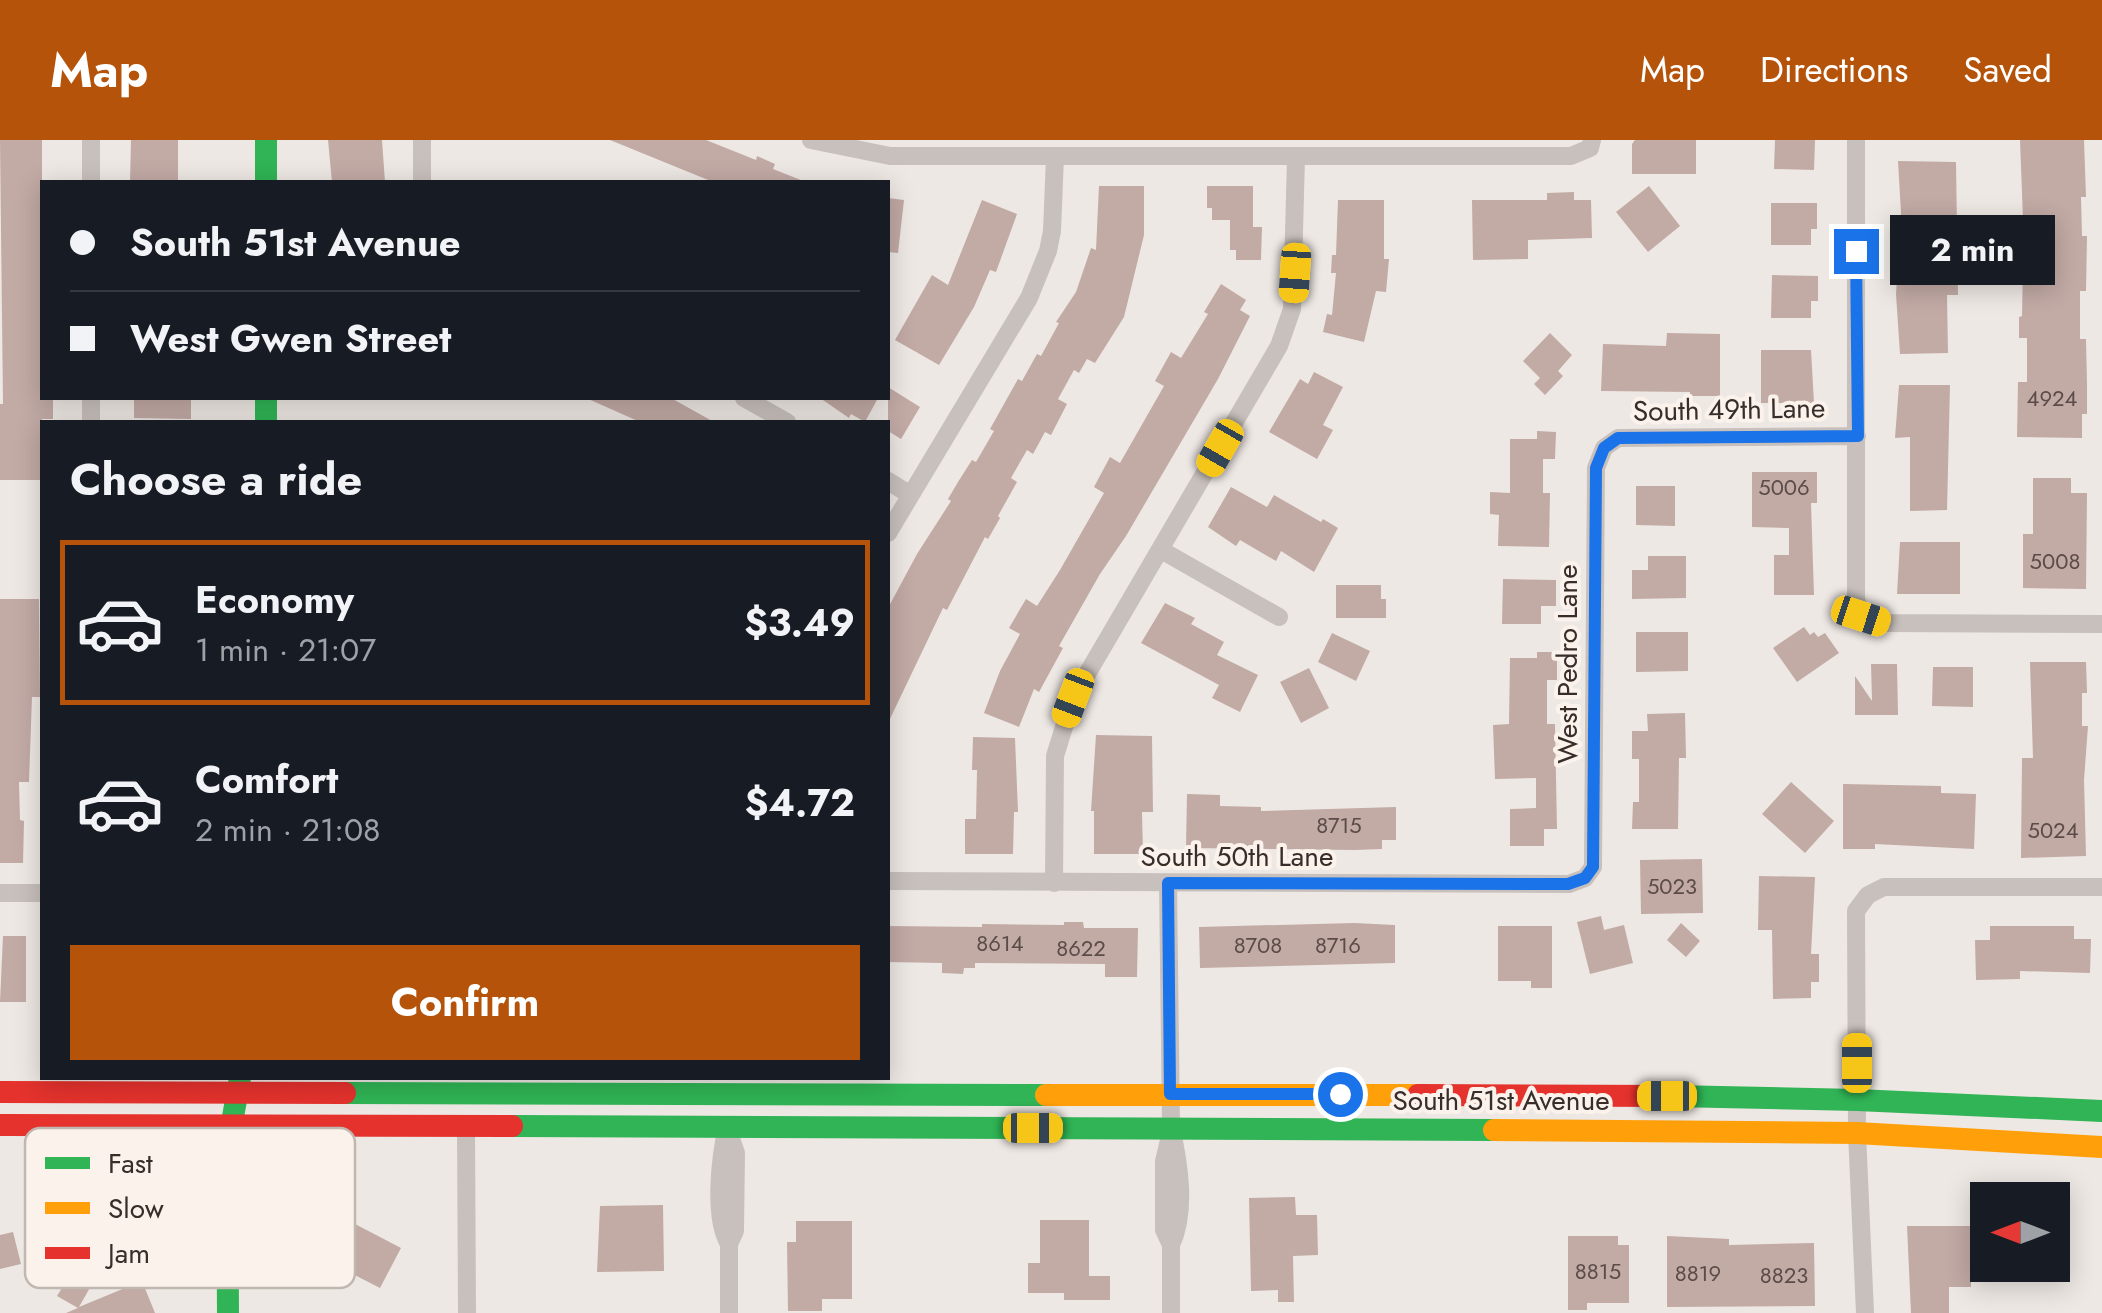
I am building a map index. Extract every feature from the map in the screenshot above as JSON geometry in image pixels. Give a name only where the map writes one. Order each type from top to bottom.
[{"type":"main road","points":[[266,140],[266,180]]},
{"type":"main road","points":[[229,1127],[240,1085]]},
{"type":"main road","name":"South 51st Avenue","points":[[0,1092],[240,1085],[726,1094],[1858,1100],[2102,1110]]},
{"type":"main road","name":"South 51st Avenue","points":[[0,1125],[1172,1127],[1858,1133],[2102,1147]]},
{"type":"main road","points":[[228,1288],[228,1313]]},
{"type":"street","points":[[91,140],[91,180]]},
{"type":"street","points":[[422,140],[422,180]]},
{"type":"street","points":[[811,140],[890,156],[1055,157],[1170,148],[1296,157],[1570,156],[1591,144]]},
{"type":"street","points":[[1856,140],[1856,598],[1861,616],[1882,623],[2102,624]]},
{"type":"street","points":[[890,529],[1039,275],[1052,231],[1055,157]]},
{"type":"street","points":[[1054,883],[1054,780],[1061,729],[1089,670],[1279,346],[1292,310],[1296,157]]},
{"type":"street","points":[[748,400],[783,420]]},
{"type":"street","name":"South 49th Lane","points":[[1604,448],[1618,438],[1858,436]]},
{"type":"street","name":"West Pedro Lane","points":[[1585,878],[1593,867],[1596,468],[1604,448]]},
{"type":"street","points":[[890,482],[910,494]]},
{"type":"street","points":[[1161,550],[1279,617]]},
{"type":"street","name":"South 50th Lane","points":[[890,881],[1568,884],[1585,878]]},
{"type":"street","points":[[1168,883],[1172,1127],[1164,1161],[1171,1200],[1164,1230],[1171,1245],[1171,1313]]},
{"type":"street","points":[[1865,1313],[1856,911],[1868,894],[1884,887],[2102,887]]},
{"type":"street","points":[[0,893],[40,893]]},
{"type":"street","points":[[726,1094],[727,1127],[721,1153],[735,1231],[728,1244],[729,1313]]},
{"type":"street","points":[[466,1126],[466,1313]]},
{"type":"building","points":[[0,140],[42,140],[40,400],[53,400],[53,419],[40,420],[40,480],[0,480]]},
{"type":"building","points":[[131,140],[178,140],[178,180],[130,180]]},
{"type":"building","points":[[328,140],[382,140],[385,180],[332,180]]},
{"type":"building","points":[[610,140],[706,140],[756,160],[757,156],[775,164],[773,169],[801,180],[708,180]]},
{"type":"building","points":[[1635,140],[1696,140],[1696,174],[1632,174]]},
{"type":"building","points":[[1775,140],[1815,140],[1814,170],[1774,169]]},
{"type":"building","points":[[2020,140],[2084,140],[2086,197],[2081,197],[2082,236],[2087,236],[2086,291],[2080,291],[2080,339],[2086,339],[2087,414],[2082,414],[2082,438],[2017,437],[2018,382],[2027,382],[2027,338],[2019,338],[2019,317],[2023,265],[2030,265],[2031,220],[2023,220]]},
{"type":"building","points":[[1898,161],[1956,162],[1958,295],[1947,295],[1948,353],[1900,354],[1896,294],[1901,213]]},
{"type":"building","points":[[1099,186],[1144,186],[1144,235],[1124,317],[1095,363],[1087,359],[1079,373],[1074,370],[1058,399],[1067,404],[1051,435],[1045,432],[1033,454],[1027,450],[1011,478],[1017,482],[1000,518],[988,539],[985,537],[947,610],[943,608],[890,719],[890,604],[951,501],[948,499],[958,482],[972,460],[976,462],[994,431],[990,429],[1018,379],[1022,381],[1037,354],[1041,356],[1059,323],[1056,322],[1076,292],[1091,248],[1096,250]]},
{"type":"building","points":[[1207,186],[1253,186],[1253,227],[1262,227],[1261,260],[1236,260],[1236,250],[1230,250],[1230,220],[1212,220],[1212,208],[1207,208]]},
{"type":"building","points":[[1649,186],[1680,226],[1648,252],[1616,212]]},
{"type":"building","points":[[1574,192],[1574,200],[1591,200],[1592,238],[1528,240],[1528,259],[1473,260],[1472,200],[1547,200],[1547,193]]},
{"type":"building","points":[[890,198],[904,200],[898,253],[890,252]]},
{"type":"building","points":[[982,200],[1017,214],[996,272],[990,270],[974,307],[939,365],[895,340],[932,275],[948,285]]},
{"type":"building","points":[[1338,200],[1384,200],[1384,259],[1389,259],[1386,292],[1376,291],[1364,342],[1323,332],[1327,314],[1332,315],[1336,273],[1331,273],[1332,255],[1336,255]]},
{"type":"building","points":[[1771,203],[1817,203],[1817,229],[1811,229],[1811,245],[1771,245]]},
{"type":"building","points":[[1772,275],[1818,276],[1818,301],[1811,301],[1811,318],[1771,318]]},
{"type":"building","points":[[1221,284],[1246,300],[1240,310],[1250,316],[1218,379],[1100,574],[1059,646],[1063,648],[1039,692],[1034,689],[1019,727],[984,713],[1020,634],[1009,628],[1026,599],[1037,606],[1060,570],[1104,493],[1094,487],[1110,457],[1120,463],[1164,386],[1155,381],[1171,352],[1181,358]]},
{"type":"building","points":[[1550,333],[1572,355],[1558,371],[1563,376],[1545,395],[1534,384],[1540,378],[1523,361]]},
{"type":"building","points":[[1667,333],[1720,334],[1720,396],[1601,391],[1603,344],[1666,346]]},
{"type":"building","points":[[1761,350],[1811,350],[1814,403],[1761,403]]},
{"type":"building","points":[[1314,372],[1343,387],[1323,425],[1333,430],[1317,459],[1269,432],[1300,379],[1308,384]]},
{"type":"building","points":[[1899,385],[1950,385],[1947,510],[1910,511],[1910,437],[1895,438]]},
{"type":"building","points":[[890,388],[920,407],[901,439],[890,432]]},
{"type":"building","points":[[134,400],[191,400],[191,419],[134,418]]},
{"type":"building","points":[[590,400],[675,400],[710,420],[636,420]]},
{"type":"building","points":[[823,400],[877,400],[866,420],[851,414],[849,418]]},
{"type":"building","points":[[1537,431],[1556,432],[1555,459],[1543,459],[1543,493],[1550,493],[1549,547],[1498,546],[1499,515],[1490,514],[1490,492],[1510,493],[1510,439],[1537,439]]},
{"type":"building","points":[[1752,472],[1817,472],[1817,503],[1811,503],[1814,595],[1774,595],[1774,555],[1789,555],[1789,528],[1752,527]]},
{"type":"building","points":[[2033,478],[2071,478],[2071,493],[2087,493],[2086,589],[2023,588],[2023,534],[2033,534]]},
{"type":"building","points":[[1636,486],[1675,486],[1675,526],[1636,525]]},
{"type":"building","points":[[1231,487],[1267,507],[1274,495],[1338,528],[1314,572],[1281,551],[1276,561],[1240,540],[1236,546],[1208,527]]},
{"type":"building","points":[[1900,542],[1960,542],[1960,594],[1897,594]]},
{"type":"building","points":[[1648,556],[1686,556],[1686,598],[1632,599],[1632,570],[1648,570]]},
{"type":"building","points":[[1503,579],[1556,580],[1556,606],[1541,606],[1541,624],[1502,624]]},
{"type":"building","points":[[1336,585],[1381,585],[1386,618],[1336,618]]},
{"type":"building","points":[[0,599],[39,599],[40,697],[32,697],[29,782],[19,782],[20,820],[24,821],[23,863],[0,863]]},
{"type":"building","points":[[1165,603],[1195,618],[1191,624],[1224,642],[1217,655],[1258,675],[1240,712],[1212,698],[1219,685],[1141,643]]},
{"type":"building","points":[[1804,627],[1810,635],[1814,632],[1818,637],[1825,633],[1839,653],[1797,682],[1773,648]]},
{"type":"building","points":[[1636,632],[1688,632],[1688,671],[1636,672]]},
{"type":"building","points":[[1332,633],[1370,651],[1356,681],[1318,662]]},
{"type":"building","points":[[1537,652],[1557,652],[1557,680],[1547,680],[1547,724],[1555,724],[1557,829],[1544,829],[1544,846],[1510,846],[1510,809],[1536,808],[1536,778],[1495,779],[1493,725],[1509,724],[1510,658],[1537,658]]},
{"type":"building","points":[[2030,662],[2086,662],[2082,726],[2088,726],[2084,780],[2086,856],[2021,858],[2022,758],[2033,758]]},
{"type":"building","points":[[1871,664],[1897,664],[1898,715],[1855,715],[1855,676],[1872,701]]},
{"type":"building","points":[[1933,667],[1973,667],[1973,707],[1932,706]]},
{"type":"building","points":[[1309,668],[1329,708],[1301,723],[1280,682]]},
{"type":"building","points":[[1685,713],[1686,758],[1679,758],[1678,829],[1632,829],[1633,802],[1639,802],[1639,759],[1632,759],[1632,731],[1648,731],[1647,714]]},
{"type":"building","points":[[1096,735],[1152,736],[1153,812],[1142,812],[1143,854],[1094,854],[1091,811]]},
{"type":"building","points":[[973,737],[1015,738],[1018,812],[1014,812],[1013,854],[965,854],[965,819],[976,819]]},
{"type":"building","points":[[1791,782],[1834,821],[1805,853],[1762,814]]},
{"type":"building","points":[[1843,784],[1941,786],[1941,793],[1976,794],[1974,849],[1875,844],[1875,849],[1843,849]]},
{"type":"building","points":[[1187,794],[1220,795],[1220,806],[1261,807],[1261,811],[1396,807],[1396,840],[1382,840],[1382,849],[1186,848]]},
{"type":"building","points":[[1702,859],[1703,913],[1641,914],[1640,860]]},
{"type":"building","points":[[1759,876],[1815,877],[1811,954],[1819,954],[1819,982],[1811,982],[1811,998],[1773,999],[1772,930],[1758,930]]},
{"type":"building","points":[[1601,916],[1604,930],[1624,925],[1633,963],[1590,974],[1577,922]]},
{"type":"building","points":[[1083,922],[1084,928],[1138,928],[1137,977],[1105,977],[1105,964],[975,963],[975,968],[964,968],[963,974],[942,973],[942,963],[890,962],[890,926]]},
{"type":"building","points":[[1681,923],[1700,941],[1686,957],[1667,940]]},
{"type":"building","points":[[1395,925],[1395,963],[1200,968],[1199,927]]},
{"type":"building","points":[[1498,926],[1552,926],[1552,988],[1531,988],[1531,981],[1498,981]]},
{"type":"building","points":[[1990,926],[2074,926],[2074,939],[2091,939],[2090,973],[2020,971],[2020,979],[1976,980],[1975,940],[1990,940]]},
{"type":"building","points":[[3,936],[26,936],[26,1002],[0,1002]]},
{"type":"building","points":[[1295,1197],[1296,1215],[1317,1215],[1318,1255],[1293,1256],[1294,1302],[1278,1302],[1278,1290],[1251,1291],[1249,1198]]},
{"type":"building","points":[[663,1205],[664,1271],[597,1272],[600,1206]]},
{"type":"building","points":[[1040,1220],[1089,1220],[1089,1276],[1110,1276],[1110,1300],[1064,1300],[1064,1293],[1028,1293],[1028,1263],[1040,1263]]},
{"type":"building","points":[[796,1221],[852,1221],[852,1299],[822,1299],[822,1311],[788,1311],[787,1242],[796,1242]]},
{"type":"building","points":[[355,1224],[401,1248],[380,1288],[355,1275]]},
{"type":"building","points":[[1907,1226],[1970,1226],[1971,1287],[1949,1287],[1949,1313],[1911,1313]]},
{"type":"building","points":[[13,1232],[21,1264],[0,1269],[0,1235]]},
{"type":"building","points":[[1568,1236],[1618,1236],[1618,1245],[1629,1245],[1629,1303],[1587,1303],[1587,1310],[1568,1310]]},
{"type":"building","points":[[1667,1236],[1729,1239],[1729,1245],[1814,1243],[1815,1306],[1667,1307]]},
{"type":"building","points":[[62,1288],[90,1288],[79,1307],[125,1288],[145,1288],[155,1313],[66,1313],[78,1308],[57,1296]]},
{"type":"traffic: fast","points":[[266,140],[266,180]]},
{"type":"traffic: fast","points":[[266,400],[266,420]]},
{"type":"traffic: fast","points":[[231,1128],[240,1080]]},
{"type":"traffic: fast","points":[[345,1093],[1046,1095]]},
{"type":"traffic: fast","points":[[1673,1096],[2102,1111]]},
{"type":"traffic: fast","points":[[512,1126],[1494,1130]]},
{"type":"traffic: fast","points":[[228,1288],[228,1313]]},
{"type":"traffic: slow","points":[[1046,1095],[1418,1095]]},
{"type":"traffic: slow","points":[[1494,1130],[1857,1133],[2102,1147]]},
{"type":"traffic: jam","points":[[0,1092],[345,1093]]},
{"type":"traffic: jam","points":[[1418,1095],[1673,1096]]},
{"type":"traffic: jam","points":[[0,1125],[512,1126]]},
{"type":"route","points":[[1340,1094],[1170,1094],[1168,883],[1568,884],[1585,878],[1593,867],[1596,468],[1604,448],[1618,438],[1858,436],[1856,251]]}]
